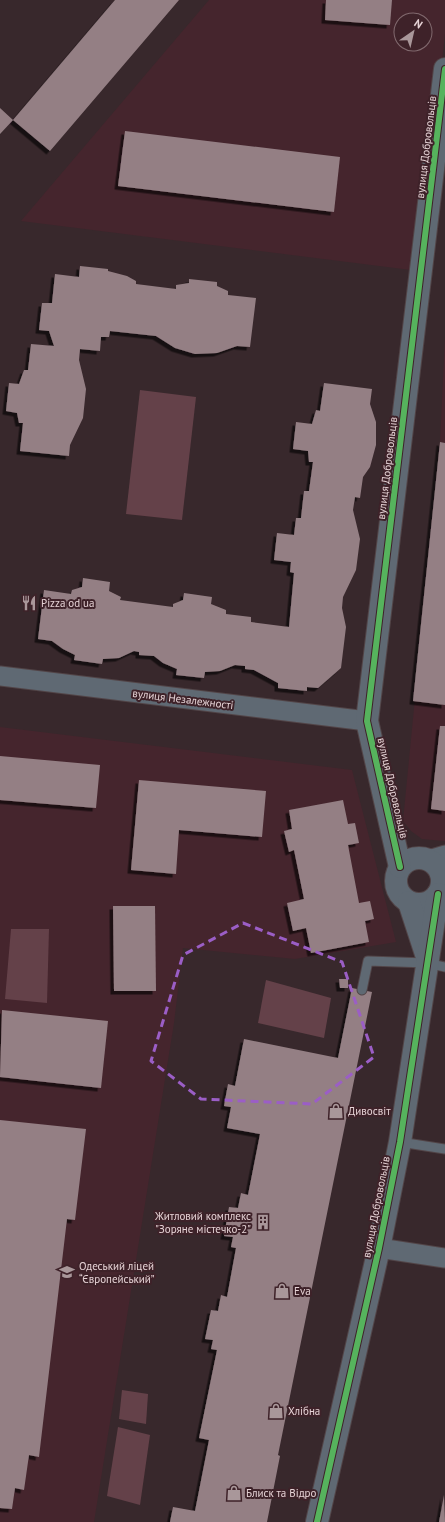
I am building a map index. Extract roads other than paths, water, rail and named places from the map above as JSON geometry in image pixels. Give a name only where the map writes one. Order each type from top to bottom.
[{"type":"street","name":"вулиця Добровольців","points":[[400,868],[393,831],[367,721],[445,69]]},
{"type":"street","name":"вулиця Незалежності","points":[[0,676],[367,721]]},
{"type":"street","name":"вулиця Добровольців","points":[[393,831],[431,857]]},
{"type":"street","points":[[431,857],[442,882],[425,903],[417,904],[409,902],[398,890],[396,875],[405,862],[431,857]]},
{"type":"street","name":"вулиця Добровольців","points":[[317,1522],[379,1248],[400,1142],[433,963],[442,882]]},
{"type":"street","name":"вулиця Добровольців","points":[[409,902],[433,963]]},
{"type":"street","points":[[379,1248],[445,1258]]},
{"type":"lane","points":[[362,990],[368,961],[433,963]]},
{"type":"lane","points":[[400,1142],[445,1149]]},
{"type":"place","name":"Pizza od ua","points":[[29,603]]},
{"type":"place","name":"Дивосвіт","points":[[336,1111]]},
{"type":"place","name":"Житловий комплекс \"Зоряне містечко-2\"","points":[[263,1222]]},
{"type":"place","name":"Одеський ліцей “Європейський”","points":[[67,1272]]},
{"type":"place","name":"Eva","points":[[282,1291]]},
{"type":"place","name":"Хлібна","points":[[276,1411]]},
{"type":"place","name":"Блиск та Відро","points":[[234,1493]]}]
